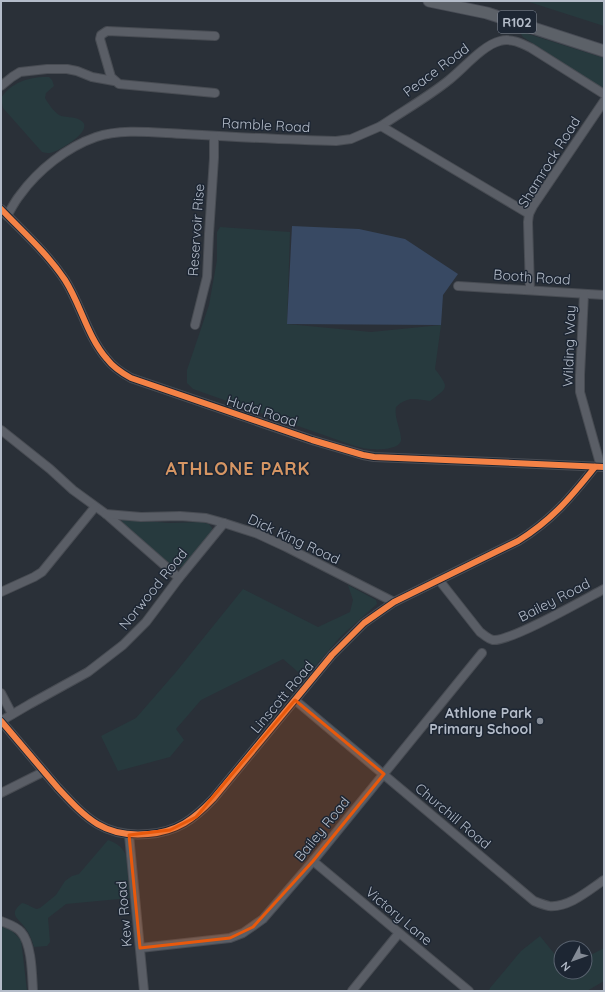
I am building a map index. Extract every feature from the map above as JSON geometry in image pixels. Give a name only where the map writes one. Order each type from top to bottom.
[{"type":"main road","name":"R102","points":[[429,1],[486,13],[604,51]]},
{"type":"street","points":[[114,81],[111,77],[100,39],[103,33],[215,36]]},
{"type":"street","name":"Peace Road","points":[[380,126],[450,80],[470,60],[498,41],[508,40],[520,42],[604,94]]},
{"type":"street","points":[[1,86],[20,72],[47,69],[67,69],[77,70],[92,77],[114,81],[119,84],[216,93]]},
{"type":"street","name":"Shamrock Road","points":[[530,290],[529,214],[604,101]]},
{"type":"street","points":[[380,126],[529,214]]},
{"type":"street","name":"Ramble Road","points":[[7,216],[19,196],[40,174],[69,150],[97,137],[122,132],[336,141],[351,139],[380,126]]},
{"type":"street","name":"Reservoir Rise","points":[[195,325],[207,277],[214,136]]},
{"type":"street","name":"Hudd Road","points":[[1,209],[37,246],[63,277],[97,344],[107,359],[131,378],[283,430],[363,455],[422,460],[600,467]]},
{"type":"street","name":"Booth Road","points":[[458,286],[604,295]]},
{"type":"street","name":"Wilding Way","points":[[584,294],[580,392],[600,467]]},
{"type":"street","name":"Dick King Road","points":[[1,430],[95,507],[106,514],[179,578]]},
{"type":"street","name":"Linscott Road","points":[[1,721],[43,772],[88,819],[102,827],[129,835],[153,834],[170,830],[196,817],[213,799],[332,655],[353,633],[375,614],[394,602],[518,541],[533,532],[556,513],[600,467]]},
{"type":"street","points":[[1,592],[42,572],[95,507]]},
{"type":"street","name":"Dick King Road","points":[[106,514],[141,517],[180,516],[206,518],[224,523],[258,534],[286,547],[394,602]]},
{"type":"street","name":"Norwood Road","points":[[1,721],[88,672],[118,650],[146,622],[179,578],[224,523]]},
{"type":"street","name":"Bailey Road","points":[[439,580],[480,632],[487,638],[494,640],[511,636],[604,589]]},
{"type":"street","name":"Bailey Road","points":[[140,948],[230,938],[243,933],[263,919],[313,861],[482,653]]},
{"type":"street","points":[[1,693],[12,714]]},
{"type":"street","name":"Churchill Road","points":[[295,700],[534,901],[550,906],[562,904],[576,898],[604,880]]},
{"type":"street","points":[[1,793],[43,772]]},
{"type":"street","name":"Kew Road","points":[[129,835],[144,991]]},
{"type":"street","name":"Victory Lane","points":[[313,861],[469,991]]},
{"type":"street","points":[[1,921],[11,925],[20,932],[26,941],[29,953],[33,991]]},
{"type":"street","points":[[352,991],[399,933]]},
{"type":"highlighted area","points":[[295,700],[384,774],[313,861],[253,927],[230,938],[140,948],[129,835],[170,830],[196,817]]},
{"type":"green space","points":[[526,1],[604,1],[604,26]]},
{"type":"green space","points":[[522,32],[604,58],[604,90],[523,37],[521,34]]},
{"type":"green space","points":[[49,77],[54,86],[46,93],[45,98],[49,105],[59,115],[72,117],[84,123],[83,131],[72,142],[51,153],[42,152],[3,108],[1,98],[5,92],[22,81]]},
{"type":"green space","points":[[220,227],[290,232],[287,324],[371,332],[441,325],[435,369],[445,384],[444,390],[430,401],[412,399],[404,401],[396,407],[396,415],[401,438],[401,442],[398,445],[384,449],[367,449],[349,444],[193,389],[187,383],[187,370],[209,305],[217,260],[217,232]]},
{"type":"green space","points":[[122,519],[169,523],[201,522],[209,524],[212,528],[212,532],[183,567],[171,566],[131,533]]},
{"type":"green space","points":[[348,585],[376,600],[377,604],[341,636],[305,678],[283,659],[201,700],[176,729],[184,740],[170,757],[118,771],[101,736],[136,718],[176,672],[243,589],[318,627],[350,612],[353,600]]},
{"type":"green space","points":[[108,840],[119,846],[126,855],[130,898],[66,904],[48,918],[50,942],[47,946],[34,947],[31,938],[16,916],[15,911],[22,903],[37,909],[40,908],[56,895],[65,881],[72,876],[79,874]]},
{"type":"green space","points":[[1,926],[11,930],[21,940],[27,991],[1,991]]},
{"type":"green space","points":[[540,936],[553,952],[553,980],[593,980],[593,954],[604,948],[604,981],[587,991],[489,991],[521,951]]},
{"type":"water","points":[[292,226],[359,229],[405,239],[458,274],[443,295],[441,325],[287,324]]},
{"type":"cycle path","points":[[1,209],[58,270],[71,290],[89,330],[100,350],[112,365],[131,378],[312,440],[363,455],[374,457],[604,467]]},
{"type":"cycle path","points":[[1,721],[58,788],[87,817],[97,824],[119,833],[133,834],[158,833],[176,827],[199,813],[213,799],[332,655],[364,623],[394,602],[518,541],[530,533],[560,507],[595,467]]},
{"type":"place","name":"Athlone Park Primary School","points":[[540,721]]},
{"type":"district","name":"ATHLONE PARK","points":[[238,469]]}]
